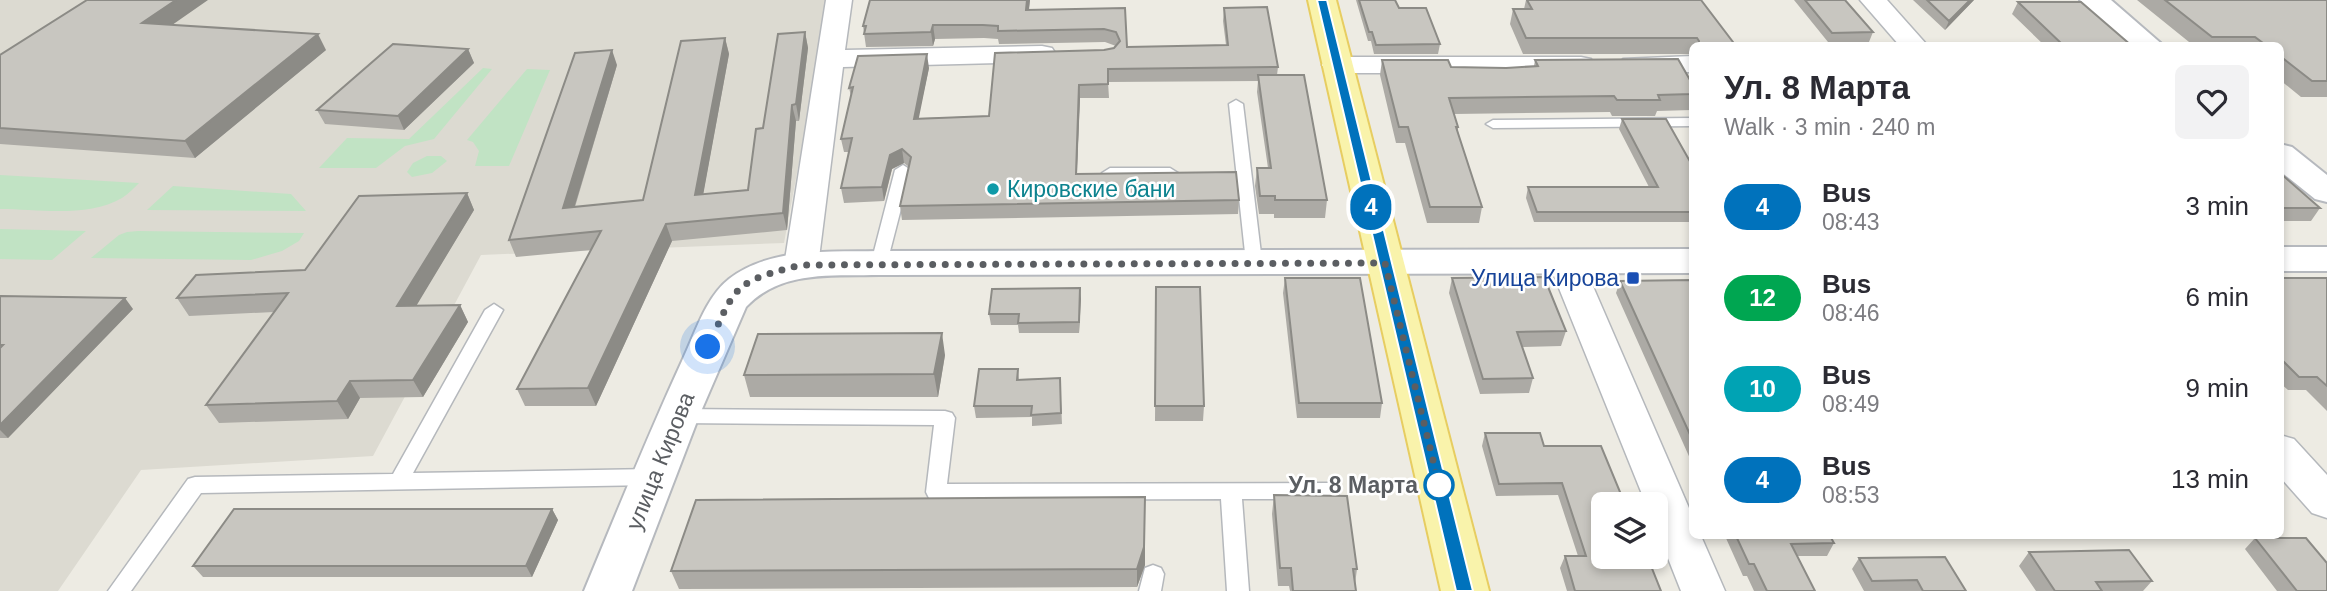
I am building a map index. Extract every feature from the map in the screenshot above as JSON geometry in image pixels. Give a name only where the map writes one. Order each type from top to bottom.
[{"type":"main road","points":[[1322,0],[1465,591]]},
{"type":"main road","points":[[2094,0],[2144,42]]},
{"type":"main road","points":[[2284,157],[2327,192]]},
{"type":"main road","points":[[2284,259],[2327,259]]},
{"type":"main road","name":"улица Кирова","points":[[608,591],[678,416],[729,302],[740,287],[757,276],[801,265],[879,263],[1689,261]]},
{"type":"street","points":[[801,265],[839,0]]},
{"type":"street","points":[[1873,0],[1911,42]]},
{"type":"street","points":[[832,59],[1063,54]]},
{"type":"street","points":[[1336,65],[1685,70]]},
{"type":"street","points":[[1565,261],[1703,591]]},
{"type":"street","points":[[2284,454],[2327,502]]},
{"type":"lane","points":[[1236,104],[1236,174],[1254,262]]},
{"type":"lane","points":[[1493,124],[1689,122]]},
{"type":"lane","points":[[879,263],[903,170]]},
{"type":"lane","points":[[1110,173],[1190,173]]},
{"type":"lane","points":[[399,481],[494,310]]},
{"type":"lane","points":[[678,416],[945,418],[936,492],[1329,491]]},
{"type":"lane","points":[[119,591],[195,485],[653,477]]},
{"type":"lane","points":[[1231,492],[1238,591]]},
{"type":"shaded area","points":[[0,0],[829,0],[784,243],[481,255],[373,456],[141,470],[58,591],[0,591]]},
{"type":"green space","points":[[483,68],[492,69],[434,139],[405,146],[376,168],[319,168],[347,138],[409,139]]},
{"type":"green space","points":[[527,69],[550,70],[509,166],[475,166],[479,151],[473,142],[467,140]]},
{"type":"green space","points":[[427,156],[441,156],[447,161],[432,173],[412,177],[407,172],[413,163]]},
{"type":"green space","points":[[0,175],[139,183],[122,198],[94,208],[62,211],[0,209]]},
{"type":"green space","points":[[173,186],[291,194],[306,211],[147,210]]},
{"type":"green space","points":[[0,229],[86,231],[52,260],[0,259]]},
{"type":"green space","points":[[127,232],[304,233],[299,241],[282,251],[251,260],[91,258],[119,235]]},
{"type":"building","points":[[87,0],[176,0],[142,23],[318,34],[185,141],[0,128],[0,55]]},
{"type":"building","points":[[870,0],[1027,0],[1026,10],[1125,8],[1127,47],[1228,45],[1224,8],[1267,7],[1278,67],[1108,69],[1108,84],[1079,85],[1076,174],[1236,172],[1239,200],[900,206],[911,157],[902,149],[890,155],[882,187],[841,188],[852,138],[841,139],[853,87],[849,88],[858,56],[927,54],[914,119],[989,116],[995,53],[1104,50],[1114,48],[1120,41],[1116,32],[1104,29],[998,31],[998,26],[983,25],[933,25],[931,32],[864,34],[866,26],[863,26]]},
{"type":"building","points":[[1359,0],[1395,0],[1399,8],[1426,8],[1440,44],[1376,45]]},
{"type":"building","points":[[1527,0],[1701,0],[1733,42],[1699,42],[1697,38],[1526,38],[1513,9],[1532,9]]},
{"type":"building","points":[[1805,0],[1845,0],[1873,32],[1832,33]]},
{"type":"building","points":[[1927,0],[1970,0],[1949,21]]},
{"type":"building","points":[[2165,0],[2327,0],[2327,81],[2312,81],[2284,59],[2284,42],[2262,42],[2255,37],[2212,37]]},
{"type":"building","points":[[2018,2],[2081,2],[2127,42],[2060,42]]},
{"type":"building","points":[[805,32],[796,104],[792,105],[783,213],[666,224],[588,388],[517,389],[601,231],[509,240],[575,53],[612,50],[563,208],[643,200],[681,41],[725,38],[695,195],[748,190],[756,129],[763,128],[778,34]]},
{"type":"building","points":[[393,44],[468,49],[398,116],[317,110]]},
{"type":"building","points":[[1678,59],[1689,78],[1689,94],[1658,95],[1660,100],[1617,100],[1614,96],[1449,98],[1482,207],[1430,207],[1408,127],[1399,127],[1382,60],[1448,60],[1451,67],[1506,68],[1538,66],[1535,60]]},
{"type":"building","points":[[1258,75],[1304,75],[1327,200],[1275,200],[1275,196],[1260,196],[1257,168],[1271,168]]},
{"type":"building","points":[[1622,119],[1666,119],[1689,160],[1689,212],[1537,212],[1528,187],[1658,187]]},
{"type":"building","points":[[2284,176],[2320,208],[2284,208]]},
{"type":"building","points":[[467,193],[397,306],[460,305],[413,380],[350,381],[337,401],[206,405],[288,293],[177,298],[196,275],[305,270],[359,196]]},
{"type":"building","points":[[1544,277],[1566,331],[1517,332],[1533,378],[1483,379],[1452,278]]},
{"type":"building","points":[[1285,278],[1360,278],[1382,403],[1299,403]]},
{"type":"building","points":[[2284,278],[2327,278],[2327,386],[2317,377],[2299,377],[2284,362]]},
{"type":"building","points":[[1689,280],[1689,432],[1620,281]]},
{"type":"building","points":[[1156,287],[1200,287],[1204,406],[1155,406]]},
{"type":"building","points":[[1080,288],[1079,322],[1018,323],[1019,314],[989,314],[992,289]]},
{"type":"building","points":[[0,296],[125,298],[0,425],[0,348],[3,345],[0,345]]},
{"type":"building","points":[[942,333],[934,374],[744,375],[758,334]]},
{"type":"building","points":[[979,369],[1018,369],[1017,380],[1060,378],[1061,413],[1031,415],[1032,406],[974,406]]},
{"type":"building","points":[[1485,433],[1540,433],[1544,446],[1601,446],[1620,492],[1591,492],[1591,569],[1652,569],[1661,591],[1575,591],[1565,556],[1586,556],[1562,483],[1499,484]]},
{"type":"building","points":[[1274,495],[1347,496],[1357,569],[1353,569],[1356,591],[1293,591],[1291,568],[1280,568]]},
{"type":"building","points":[[1145,497],[1144,547],[1137,569],[671,571],[696,500]]},
{"type":"building","points":[[234,509],[552,509],[526,566],[193,566]]},
{"type":"building","points":[[2306,538],[2327,563],[2327,591],[2297,591],[2256,539]]},
{"type":"building","points":[[1737,539],[1832,539],[1834,543],[1791,544],[1815,591],[1767,591],[1754,564],[1749,564]]},
{"type":"building","points":[[2129,550],[2152,581],[2096,582],[2102,591],[2055,591],[2029,552]]},
{"type":"building","points":[[1945,557],[1966,591],[1923,591],[1917,580],[1872,581],[1859,558]]},
{"type":"bus line","name":"4","points":[[1322,0],[1465,591]]},
{"type":"place","name":"Кировские бани","points":[[993,189]]},
{"type":"place","name":"Улица Кирова","points":[[1633,278]]},
{"type":"place","name":"Ул. 8 Марта","points":[[1439,485]]},
{"type":"route","points":[[708,347],[729,302],[740,287],[757,276],[801,265],[1385,263],[1440,489],[1439,485]]}]
